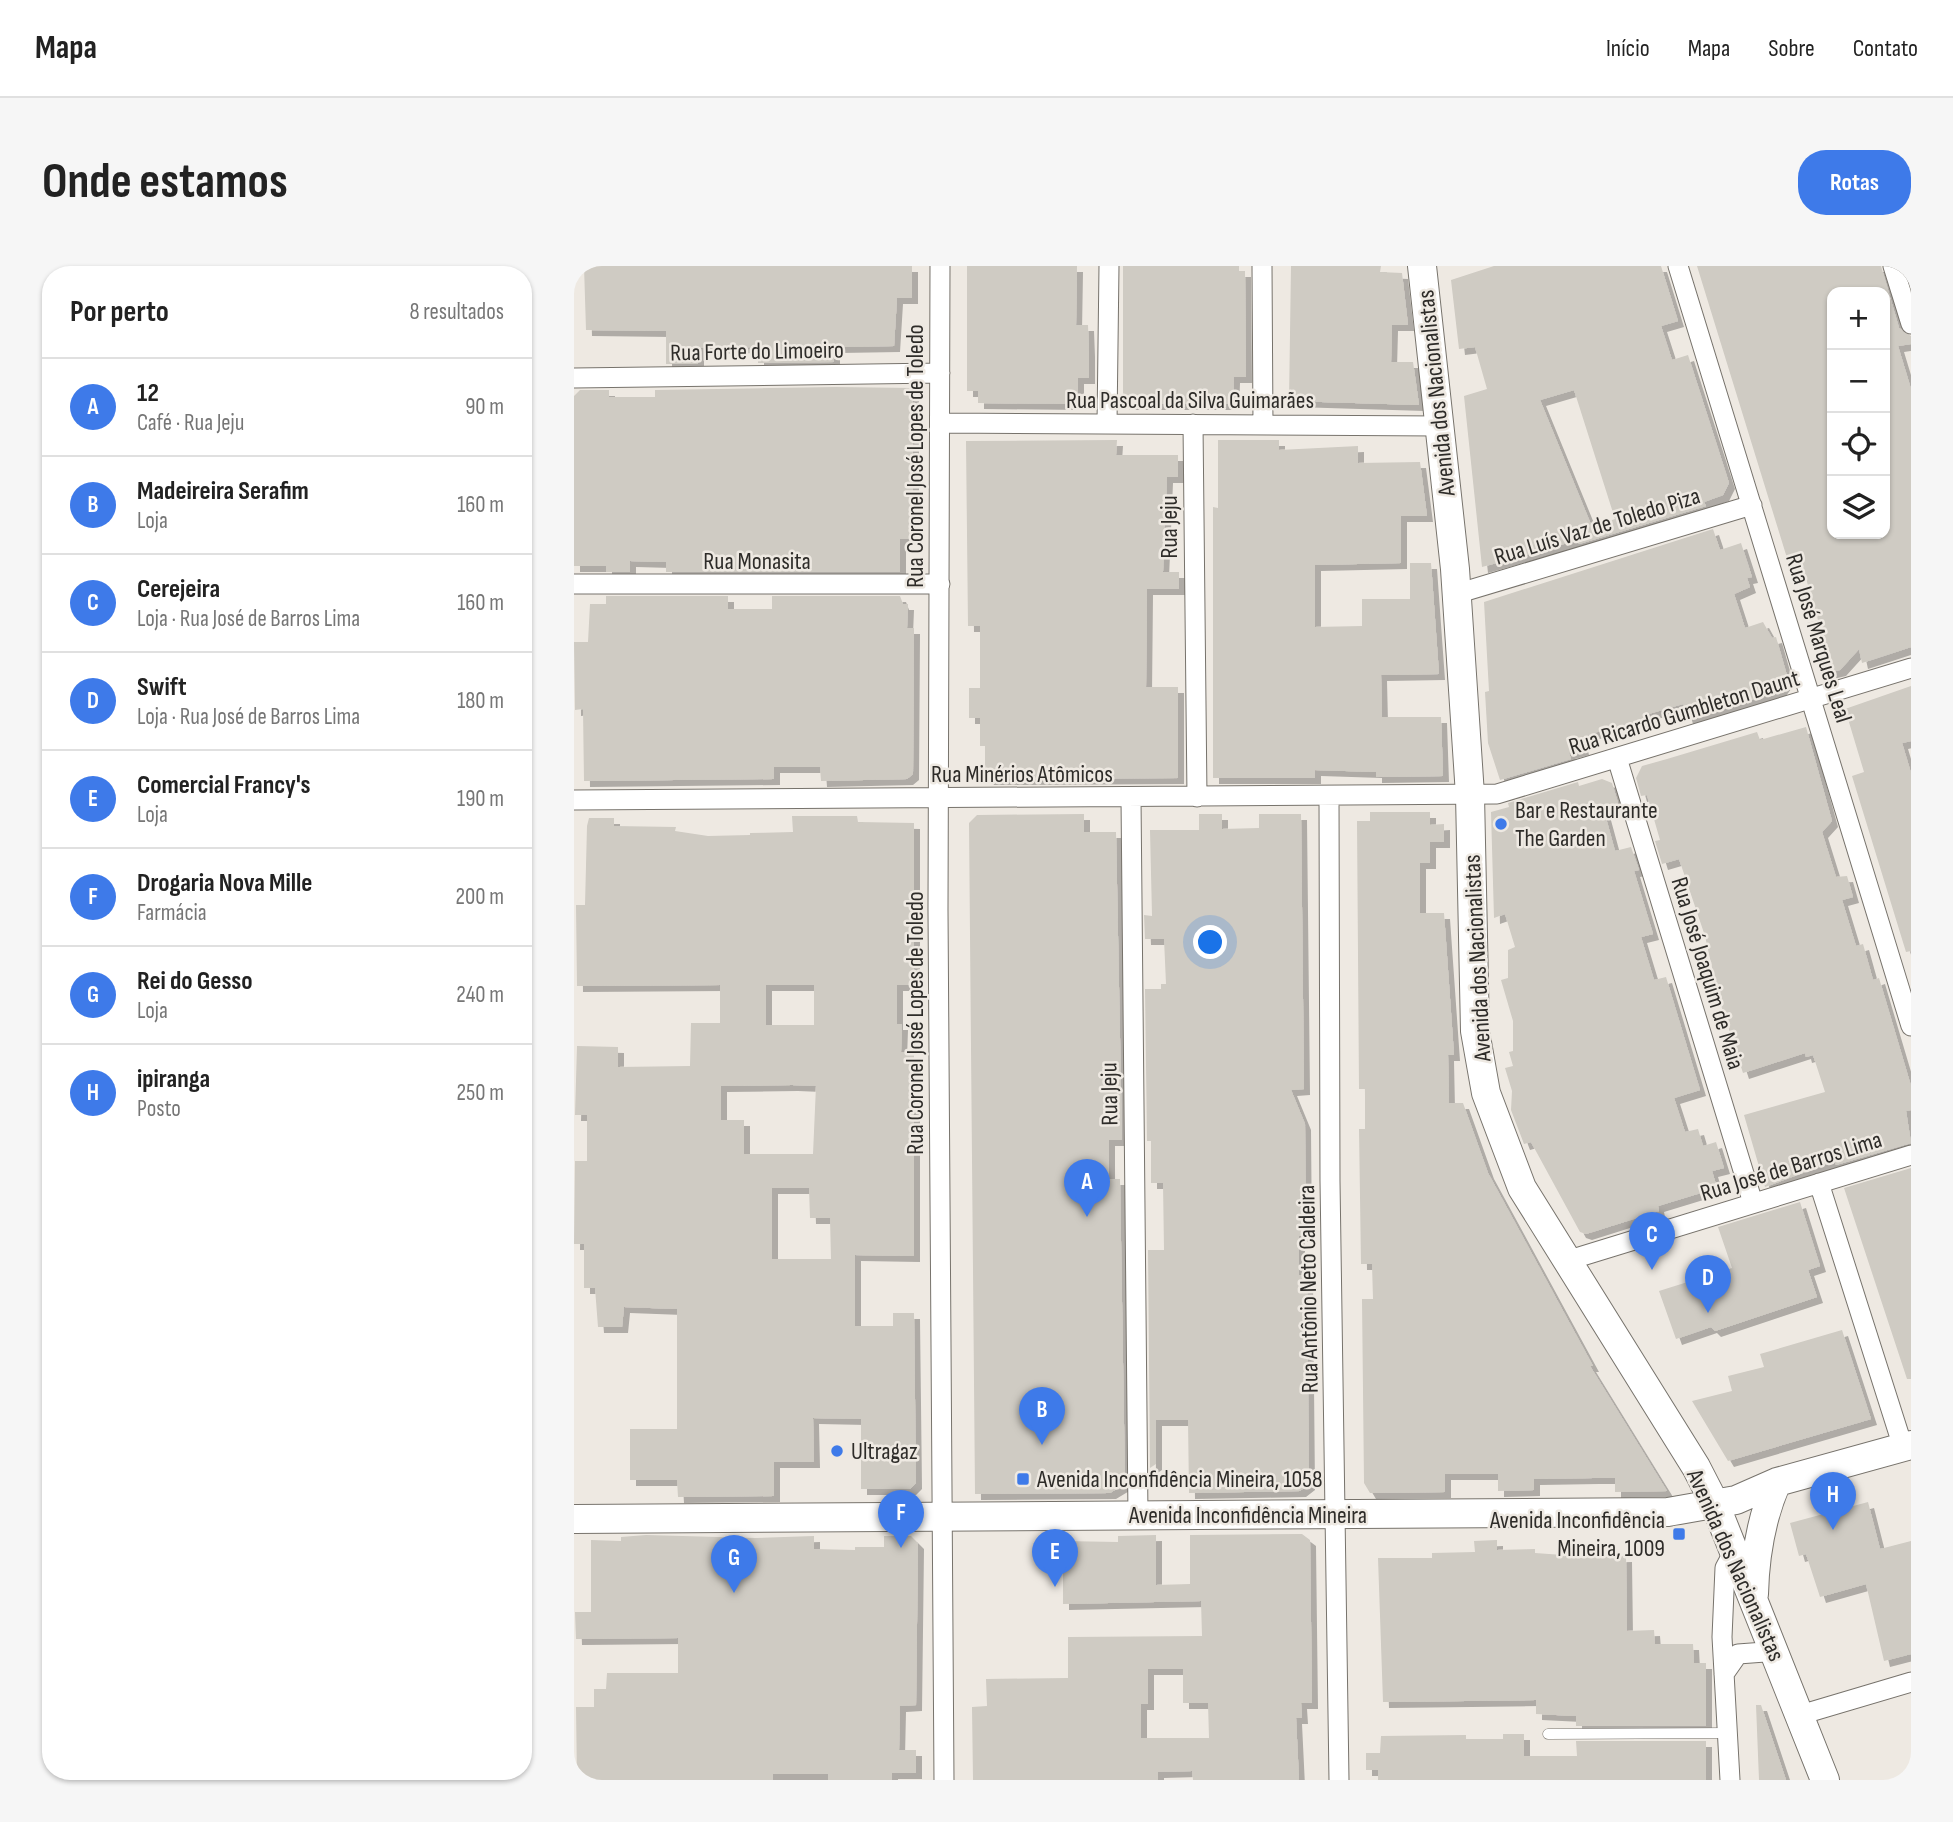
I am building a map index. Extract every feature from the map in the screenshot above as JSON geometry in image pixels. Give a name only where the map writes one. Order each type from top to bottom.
[{"type":"main road","name":"Avenida dos Nacionalistas","points":[[1425,267],[1456,594],[1469,795],[1475,1031],[1486,1093],[1522,1188],[1696,1467],[1715,1504],[1825,1780]]},
{"type":"main road","name":"Avenida Inconfidência Mineira","points":[[574,1519],[1668,1512],[1736,1500],[1777,1482],[1907,1446]]},
{"type":"main road","points":[[1754,1600],[1760,1537],[1777,1482]]},
{"type":"street","name":"Rua Coronel José Lopes de Toledo","points":[[940,266],[939,798],[944,1780]]},
{"type":"street","points":[[1107,424],[1109,266]]},
{"type":"street","points":[[1262,266],[1263,425]]},
{"type":"street","name":"Rua José Marques Leal","points":[[1678,266],[1911,1026]]},
{"type":"street","points":[[1894,266],[1911,324]]},
{"type":"street","name":"Rua Forte do Limoeiro","points":[[574,378],[940,373]]},
{"type":"street","name":"Rua Pascoal da Silva Guimarães","points":[[940,423],[1439,426]]},
{"type":"street","name":"Rua Jeju","points":[[1193,424],[1197,797]]},
{"type":"street","name":"Rua Luís Vaz de Toledo Piza","points":[[1456,594],[1752,505]]},
{"type":"street","name":"Rua Monasita","points":[[574,584],[940,584]]},
{"type":"street","name":"Rua Ricardo Gumbleton Daunt","points":[[1469,795],[1497,794],[1911,668]]},
{"type":"street","name":"Rua José Joaquim de Maia","points":[[1617,758],[1754,1203]]},
{"type":"street","name":"Rua Minérios Atômicos","points":[[574,800],[1469,795]]},
{"type":"street","name":"Rua Antônio Neto Caldeira","points":[[1329,796],[1330,1181],[1339,1780]]},
{"type":"street","name":"Rua Jeju","points":[[1131,798],[1138,1516]]},
{"type":"street","name":"Rua José de Barros Lima","points":[[1566,1261],[1911,1155]]},
{"type":"street","points":[[1818,1183],[1907,1446]]},
{"type":"street","points":[[1730,1780],[1724,1674],[1725,1568],[1733,1553]]},
{"type":"street","points":[[1724,1674],[1738,1654],[1765,1651],[1777,1657]]},
{"type":"street","points":[[1800,1715],[1911,1682]]},
{"type":"lane","points":[[1548,1734],[1729,1733]]},
{"type":"building","points":[[584,266],[912,266],[912,298],[897,298],[894,346],[834,347],[834,362],[758,363],[758,347],[698,348],[698,364],[666,364],[666,331],[586,330]]},
{"type":"building","points":[[967,266],[1077,266],[1076,325],[1088,325],[1089,351],[1089,378],[1078,378],[1078,404],[978,403],[978,391],[967,391]]},
{"type":"building","points":[[1123,266],[1239,266],[1239,271],[1245,271],[1246,377],[1234,377],[1233,404],[1123,404]]},
{"type":"building","points":[[1291,266],[1381,266],[1380,272],[1402,273],[1408,325],[1392,325],[1391,362],[1413,362],[1419,405],[1289,401]]},
{"type":"building","points":[[1494,266],[1661,266],[1678,321],[1661,326],[1672,360],[1688,355],[1729,483],[1723,495],[1704,502],[1706,506],[1579,544],[1578,540],[1482,567],[1464,396],[1487,389],[1475,347],[1459,349],[1451,280]],"holes":[[[1574,390],[1615,519],[1592,527],[1540,400]]]},
{"type":"building","points":[[1697,266],[1881,266],[1887,287],[1827,287],[1827,539],[1890,539],[1890,297],[1899,328],[1911,336],[1911,344],[1898,346],[1911,389],[1911,647],[1862,663],[1859,649],[1840,670],[1823,674],[1807,623],[1818,620],[1803,568],[1791,571]]},
{"type":"building","points":[[913,388],[913,539],[900,539],[900,572],[666,572],[666,562],[630,561],[630,572],[606,572],[606,566],[574,566],[574,396],[580,390],[609,390],[609,397],[655,397],[655,390]]},
{"type":"building","points":[[1117,440],[1116,455],[1178,455],[1178,477],[1167,477],[1163,572],[1179,572],[1179,589],[1147,589],[1146,687],[1178,687],[1178,778],[988,779],[985,775],[985,746],[980,746],[980,718],[969,718],[969,688],[980,688],[980,626],[968,626],[966,441]]},
{"type":"building","points":[[1218,440],[1279,440],[1279,450],[1358,446],[1358,463],[1420,462],[1427,516],[1401,516],[1401,563],[1315,565],[1315,627],[1362,626],[1362,599],[1410,599],[1410,563],[1431,563],[1439,674],[1381,675],[1382,717],[1441,717],[1443,776],[1376,777],[1376,772],[1315,770],[1315,778],[1213,778],[1213,507],[1218,508]]},
{"type":"building","points":[[1713,529],[1720,550],[1741,543],[1752,577],[1747,578],[1750,587],[1734,594],[1745,628],[1763,622],[1772,638],[1776,637],[1788,679],[1780,690],[1735,706],[1687,718],[1683,704],[1645,715],[1646,718],[1580,737],[1583,749],[1569,753],[1571,759],[1500,780],[1488,743],[1485,692],[1489,691],[1484,602]]},
{"type":"building","points":[[606,596],[728,596],[728,609],[772,609],[772,596],[900,596],[903,604],[908,604],[907,628],[914,628],[913,774],[907,779],[821,781],[820,767],[774,767],[774,779],[584,781],[583,709],[575,710],[574,642],[588,642],[590,604],[606,604]]},
{"type":"building","points":[[1911,686],[1911,741],[1902,743],[1911,773],[1911,951],[1906,952],[1852,776],[1864,772],[1845,709]]},
{"type":"building","points":[[1806,727],[1832,821],[1822,832],[1836,877],[1847,876],[1853,897],[1842,900],[1856,946],[1863,944],[1873,980],[1879,978],[1911,1086],[1911,1110],[1906,1111],[1911,1143],[1836,1165],[1835,1161],[1765,1187],[1744,1115],[1825,1092],[1813,1055],[1806,1057],[1805,1053],[1743,1073],[1719,999],[1705,936],[1679,859],[1662,864],[1655,841],[1660,840],[1647,795],[1641,796],[1636,778],[1642,766],[1757,732],[1760,740]]},
{"type":"building","points":[[1602,779],[1612,783],[1618,803],[1603,807],[1615,851],[1631,847],[1639,870],[1634,871],[1653,934],[1641,937],[1654,980],[1666,977],[1700,1090],[1674,1098],[1685,1132],[1698,1129],[1703,1146],[1716,1142],[1724,1168],[1712,1171],[1717,1188],[1658,1206],[1659,1211],[1586,1234],[1580,1232],[1531,1142],[1524,1144],[1511,1110],[1512,1091],[1505,1068],[1513,1066],[1509,1052],[1513,1051],[1513,1021],[1501,980],[1508,978],[1508,950],[1515,947],[1505,914],[1494,918],[1491,812],[1509,807],[1508,803],[1578,782],[1579,786]]},
{"type":"building","points":[[1370,812],[1430,812],[1430,825],[1444,824],[1444,842],[1430,842],[1430,863],[1420,863],[1420,913],[1444,913],[1454,1055],[1448,1055],[1449,1103],[1463,1103],[1488,1173],[1593,1366],[1590,1366],[1667,1491],[1615,1492],[1615,1478],[1593,1478],[1534,1479],[1534,1490],[1498,1491],[1498,1474],[1445,1474],[1445,1492],[1370,1493],[1364,1483],[1362,1299],[1373,1299],[1372,1264],[1361,1264],[1359,1129],[1365,1129],[1365,1089],[1359,1089],[1357,821],[1370,821]]},
{"type":"building","points":[[1084,814],[1084,832],[1116,832],[1122,1140],[1109,1140],[1109,1179],[1120,1179],[1125,1484],[1110,1493],[975,1494],[969,823],[977,815]]},
{"type":"building","points":[[1199,814],[1222,814],[1222,829],[1259,828],[1259,814],[1301,814],[1304,1089],[1291,1090],[1305,1124],[1306,1236],[1299,1236],[1299,1275],[1307,1275],[1309,1484],[1300,1491],[1189,1493],[1188,1420],[1156,1420],[1156,1464],[1150,1468],[1148,1250],[1164,1250],[1163,1183],[1151,1183],[1151,1141],[1147,1141],[1145,989],[1161,989],[1161,984],[1166,984],[1164,939],[1145,939],[1144,915],[1152,916],[1150,830],[1199,830]]},
{"type":"building","points":[[792,816],[857,816],[858,822],[914,823],[914,985],[897,985],[897,1024],[902,1024],[901,1052],[914,1052],[914,1256],[855,1255],[855,1326],[893,1326],[893,1313],[914,1313],[916,1483],[910,1489],[861,1489],[861,1419],[813,1418],[814,1462],[774,1462],[774,1496],[678,1497],[677,1480],[630,1480],[630,1429],[677,1429],[677,1309],[624,1307],[622,1327],[598,1327],[595,1288],[584,1288],[584,1244],[574,1244],[575,1161],[587,1161],[587,1115],[575,1115],[577,1046],[618,1047],[618,1067],[690,1066],[691,1023],[720,1023],[720,985],[577,986],[576,905],[585,905],[587,826],[589,818],[614,818],[614,826],[676,827],[675,831],[708,836],[793,832]],"holes":[[[766,985],[814,985],[814,1025],[766,1025]],[[721,1086],[816,1086],[813,1154],[744,1154],[744,1120],[721,1120]],[[772,1188],[809,1188],[810,1218],[830,1218],[831,1259],[772,1259]]]},
{"type":"building","points":[[1911,1168],[1911,1379],[1907,1379],[1844,1188]]},
{"type":"building","points":[[1800,1202],[1820,1266],[1808,1270],[1817,1297],[1715,1331],[1711,1327],[1676,1339],[1659,1291],[1732,1268],[1718,1227]]},
{"type":"building","points":[[1842,1330],[1871,1419],[1728,1461],[1692,1401],[1732,1391],[1728,1376],[1764,1367],[1760,1354]]},
{"type":"building","points":[[1868,1502],[1880,1549],[1911,1541],[1911,1654],[1884,1661],[1866,1584],[1820,1597],[1806,1554],[1799,1556],[1790,1523]]},
{"type":"building","points":[[1302,1534],[1310,1540],[1312,1703],[1301,1703],[1302,1718],[1296,1718],[1299,1780],[1193,1780],[1192,1771],[1158,1772],[1158,1780],[973,1780],[972,1707],[987,1706],[986,1679],[1068,1678],[1068,1637],[1202,1636],[1201,1601],[1063,1604],[1063,1541],[1118,1542],[1118,1536],[1156,1535],[1156,1585],[1190,1584],[1190,1535]],"holes":[[[1148,1669],[1183,1669],[1183,1703],[1208,1703],[1209,1738],[1141,1738],[1141,1704],[1148,1704]]]},
{"type":"building","points":[[646,1535],[755,1538],[814,1536],[814,1549],[855,1550],[855,1547],[884,1547],[884,1536],[911,1536],[918,1543],[916,1705],[900,1706],[899,1750],[916,1750],[916,1773],[892,1773],[892,1780],[828,1780],[828,1774],[773,1774],[773,1780],[577,1780],[576,1707],[594,1707],[594,1689],[606,1689],[607,1673],[678,1673],[678,1638],[576,1639],[575,1612],[591,1612],[591,1540],[621,1541],[621,1537]]},
{"type":"building","points":[[1497,1540],[1497,1550],[1535,1549],[1535,1553],[1591,1557],[1626,1556],[1627,1631],[1654,1630],[1655,1644],[1693,1644],[1694,1663],[1706,1663],[1706,1726],[1576,1726],[1576,1716],[1536,1714],[1536,1700],[1383,1702],[1378,1558],[1432,1558],[1432,1553],[1475,1552],[1474,1541]]},
{"type":"building","points":[[1756,1705],[1761,1705],[1786,1780],[1759,1780]]},
{"type":"building","points":[[1503,1734],[1524,1734],[1524,1756],[1577,1756],[1576,1741],[1706,1741],[1706,1780],[1378,1780],[1378,1770],[1366,1770],[1366,1753],[1380,1753],[1381,1736],[1466,1735],[1466,1739],[1503,1739]]},
{"type":"place","name":"Bar e Restaurante The Garden","points":[[1501,824]]},
{"type":"place","name":"12","points":[[1087,1217]]},
{"type":"place","name":"Cerejeira","points":[[1652,1270]]},
{"type":"place","name":"Swift","points":[[1708,1313]]},
{"type":"place","name":"Madeireira Serafim","points":[[1042,1445]]},
{"type":"place","name":"Ultragaz","points":[[837,1451]]},
{"type":"place","name":"Avenida Inconfidência Mineira, 1058","points":[[1023,1479]]},
{"type":"place","name":"ipiranga","points":[[1833,1530]]},
{"type":"place","name":"Avenida Inconfidência Mineira, 1009","points":[[1679,1534]]},
{"type":"place","name":"Drogaria Nova Mille","points":[[901,1548]]},
{"type":"place","name":"Comercial Francy's","points":[[1055,1587]]},
{"type":"place","name":"Rei do Gesso","points":[[734,1593]]}]
